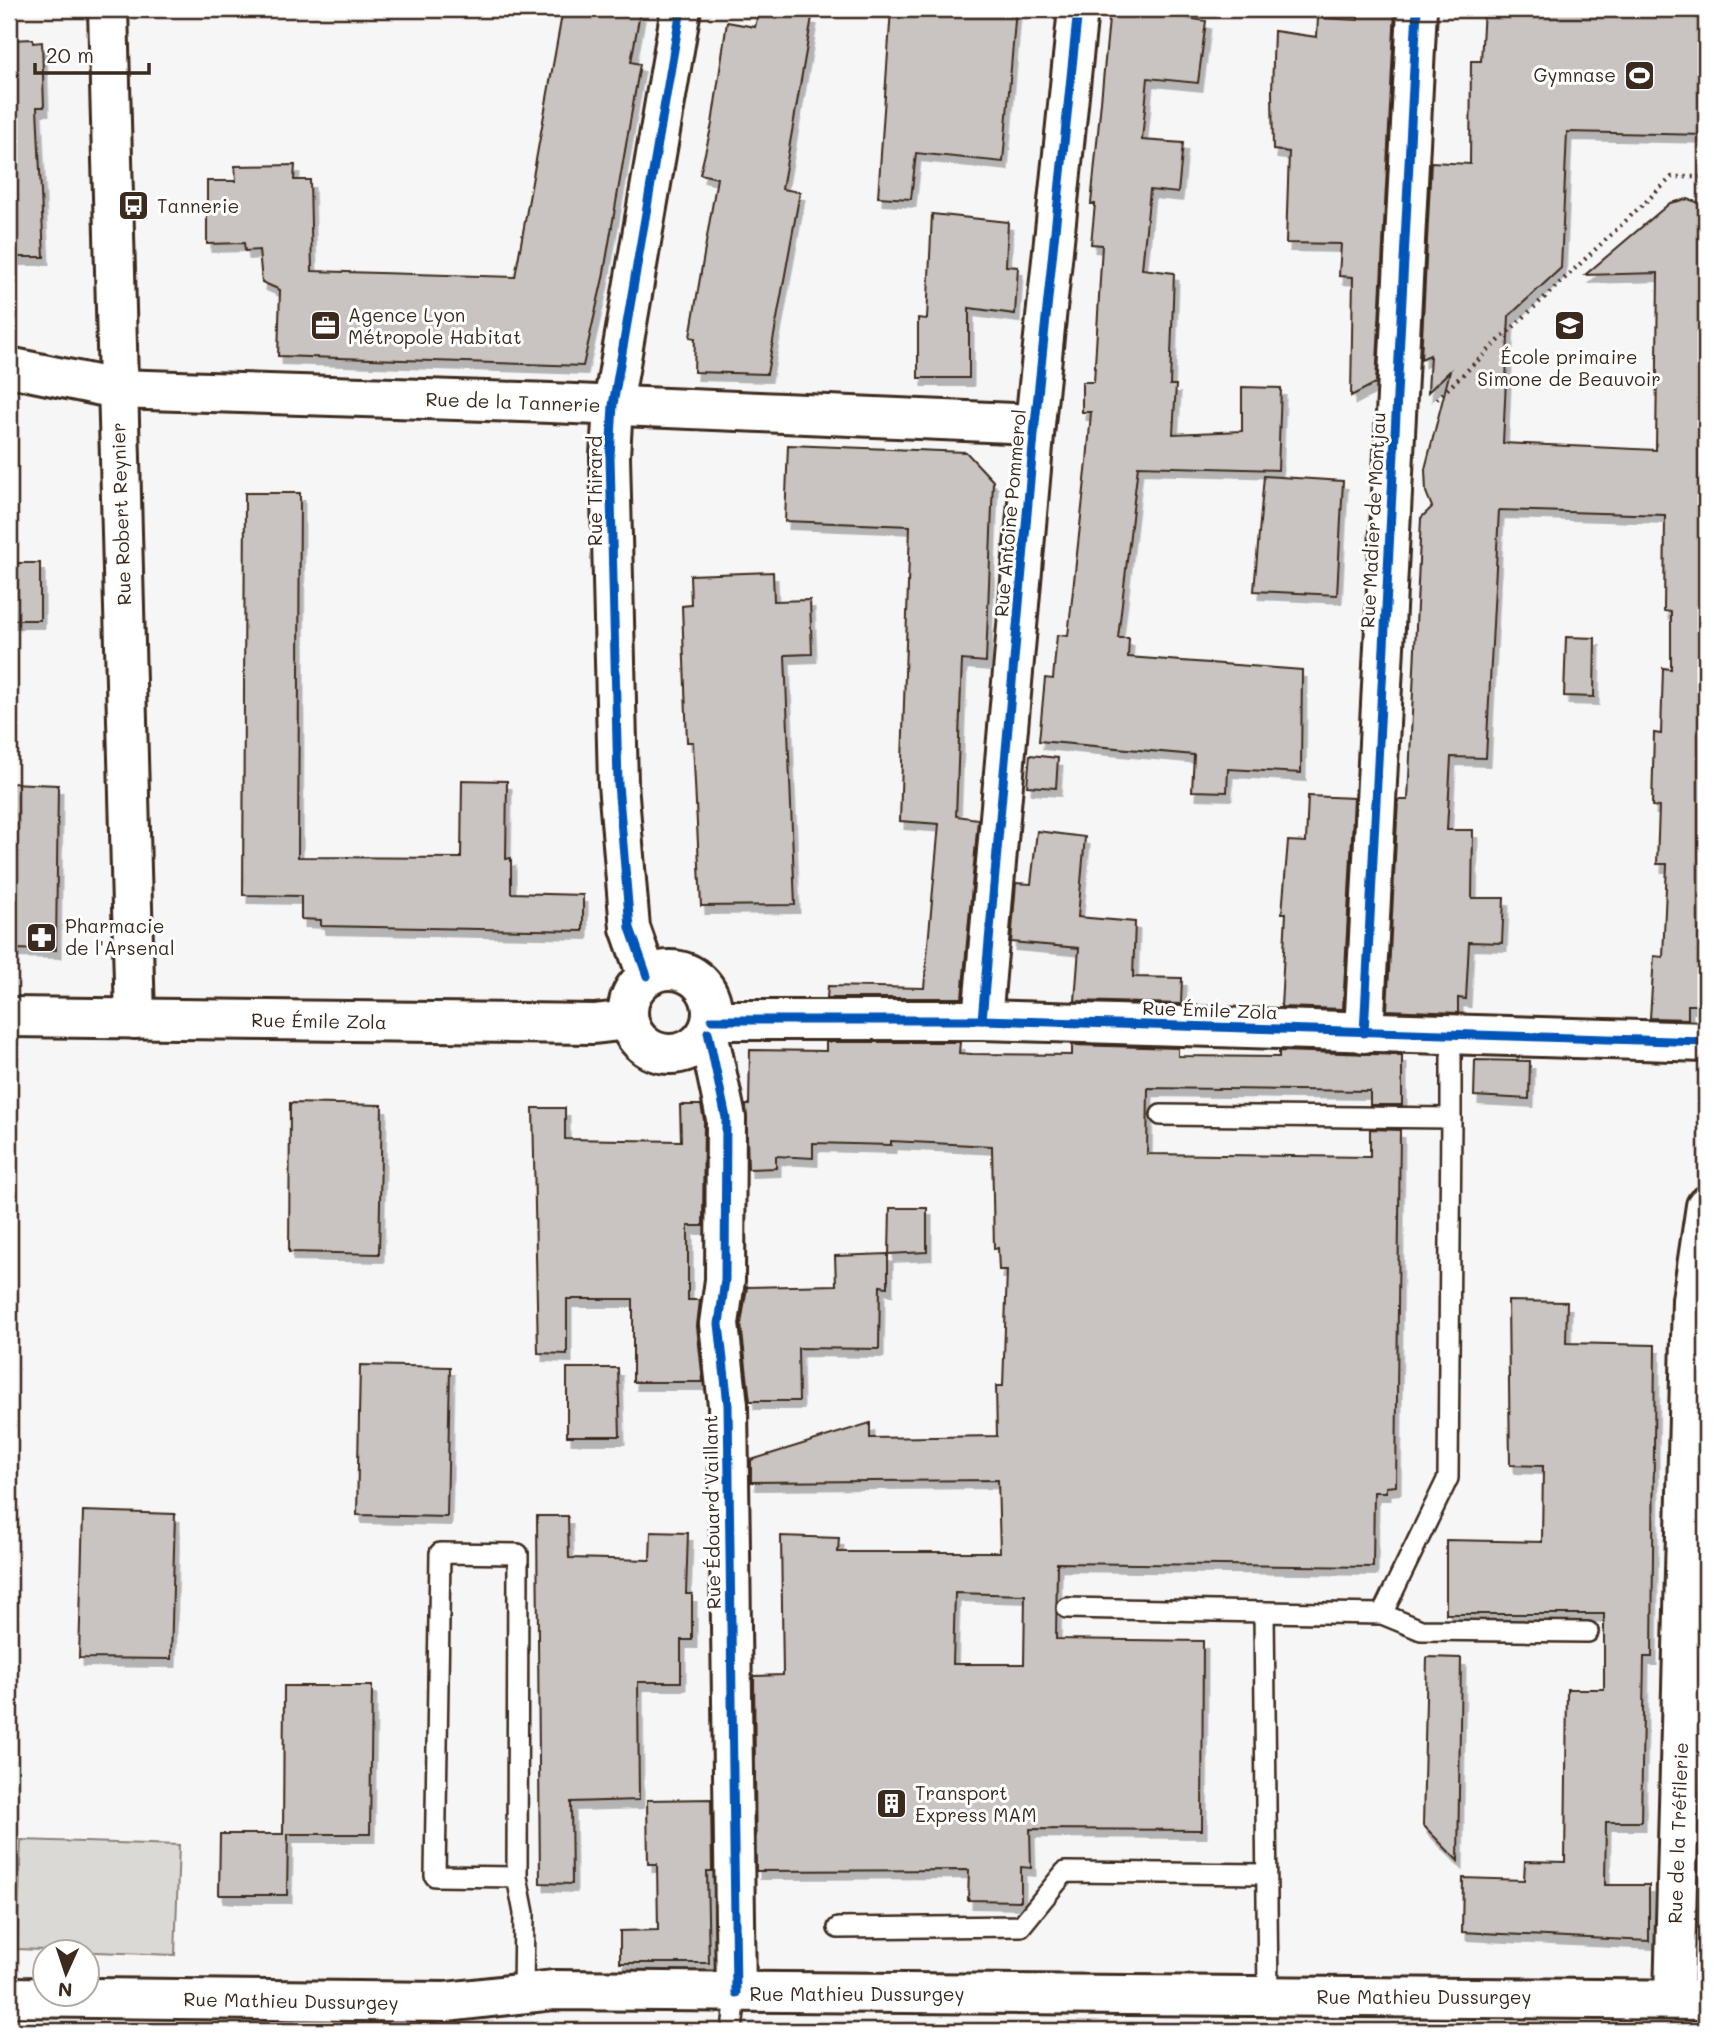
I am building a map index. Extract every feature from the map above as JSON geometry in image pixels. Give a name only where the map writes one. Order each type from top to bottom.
[{"type":"street","name":"Rue Robert Reynier","points":[[108,9],[116,389],[135,1019]]},
{"type":"street","name":"Rue Thirard","points":[[647,976],[630,928],[618,784],[610,456],[613,405],[681,9]]},
{"type":"street","name":"Rue Antoine Pommerol","points":[[982,1020],[1035,424],[1078,9]]},
{"type":"street","name":"Rue Madier de Montjau","points":[[1364,1033],[1417,9]]},
{"type":"street","name":"Rue de la Tannerie","points":[[9,367],[116,389],[613,405],[1035,424]]},
{"type":"street","points":[[666,970],[685,972],[701,984],[711,1000],[710,1026],[693,1047],[674,1054],[654,1051],[637,1039],[628,1020],[628,1004],[635,988],[647,976],[666,970]]},
{"type":"street","name":"Rue Émile Zola","points":[[9,1017],[594,1024],[628,1020]]},
{"type":"street","name":"Rue Émile Zola","points":[[710,1026],[982,1020],[1706,1042]]},
{"type":"street","name":"Rue Édouard Vaillant","points":[[710,1026],[726,1118],[725,1280],[719,1324],[728,1405],[736,1993]]},
{"type":"street","name":"Rue de la Tréfilerie","points":[[1690,2000],[1692,1300],[1706,1206]]},
{"type":"street","name":"Rue Mathieu Dussurgey","points":[[9,1997],[446,2003],[523,1993],[736,1993],[1690,2000]]},
{"type":"lane","points":[[1382,1614],[1448,1478],[1451,1056]]},
{"type":"lane","points":[[1161,1115],[1451,1118]]},
{"type":"lane","points":[[517,1877],[435,1876],[440,1553],[518,1554],[517,1877],[524,1913],[523,1993]]},
{"type":"lane","points":[[1067,1608],[1382,1614],[1421,1630],[1588,1632]]},
{"type":"lane","points":[[1264,1612],[1268,1997]]},
{"type":"lane","points":[[838,1928],[1021,1926],[1065,1872],[1266,1874]]},
{"type":"lane","points":[[732,2031],[736,1993]]},
{"type":"path","points":[[1428,406],[1672,177],[1706,177]]},
{"type":"shaded area","points":[[21,1840],[179,1845],[175,1955],[102,1952],[102,1938],[32,1938],[32,1950],[17,1949]]},
{"type":"building","points":[[563,9],[617,9],[640,13],[631,62],[640,64],[603,278],[583,366],[278,356],[280,290],[262,282],[259,250],[245,251],[244,243],[207,244],[207,181],[236,181],[235,166],[295,165],[294,180],[310,180],[312,271],[515,277]]},
{"type":"building","points":[[891,9],[1016,9],[1003,162],[916,153],[911,199],[878,197]]},
{"type":"building","points":[[1110,9],[1156,9],[1155,13],[1206,21],[1198,83],[1148,78],[1142,140],[1183,143],[1178,193],[1150,190],[1142,269],[1174,273],[1170,385],[1176,385],[1173,434],[1242,431],[1242,387],[1281,388],[1278,470],[1138,466],[1118,638],[1129,638],[1128,657],[1302,670],[1301,773],[1228,769],[1227,792],[1192,791],[1194,755],[1039,741],[1045,678],[1053,679],[1057,635],[1068,636],[1087,462],[1091,412],[1082,412],[1082,382],[1094,382],[1102,245],[1091,244],[1095,204],[1091,204]]},
{"type":"building","points":[[1358,9],[1395,9],[1376,383],[1351,396],[1353,277],[1339,276],[1341,244],[1286,243],[1289,152],[1273,150],[1272,92],[1274,31],[1317,37],[1318,18],[1358,20]]},
{"type":"building","points":[[1484,9],[1706,9],[1706,135],[1567,132],[1561,268],[1509,316],[1503,443],[1656,450],[1658,273],[1585,275],[1670,203],[1688,199],[1706,205],[1706,1005],[1688,1005],[1688,1019],[1650,1018],[1654,956],[1663,957],[1667,864],[1657,864],[1659,807],[1652,806],[1654,733],[1661,734],[1663,668],[1671,669],[1671,612],[1664,611],[1665,515],[1499,510],[1486,758],[1451,757],[1447,830],[1473,830],[1472,898],[1504,898],[1502,943],[1469,942],[1466,999],[1458,998],[1458,1013],[1387,1010],[1398,800],[1408,800],[1421,518],[1432,507],[1426,492],[1425,469],[1450,371],[1428,392],[1430,355],[1421,359],[1431,162],[1470,164],[1471,61],[1481,61]]},
{"type":"building","points":[[759,10],[812,17],[782,189],[800,192],[767,374],[694,372],[695,338],[690,337],[717,178],[700,174],[712,124],[727,22],[755,27]]},
{"type":"building","points":[[33,39],[33,43],[42,42],[44,107],[37,107],[44,257],[9,257],[9,40]]},
{"type":"building","points":[[932,214],[1008,222],[1006,266],[1018,267],[1015,314],[969,308],[969,378],[918,378],[918,318],[927,319]]},
{"type":"building","points":[[788,445],[966,452],[993,481],[986,662],[962,660],[956,816],[978,819],[962,998],[827,998],[828,986],[924,988],[939,824],[900,821],[910,526],[785,521]]},
{"type":"building","points":[[1264,476],[1343,481],[1337,595],[1254,591]]},
{"type":"building","points":[[245,493],[300,493],[298,857],[461,858],[462,780],[507,781],[506,859],[511,858],[511,893],[583,895],[583,931],[321,926],[321,920],[301,919],[301,896],[243,895]]},
{"type":"building","points":[[9,563],[40,563],[40,620],[9,620]]},
{"type":"building","points":[[773,572],[774,601],[810,600],[812,654],[785,655],[795,905],[701,906],[693,742],[687,742],[682,606],[691,605],[690,575]]},
{"type":"building","points":[[1566,637],[1595,638],[1594,697],[1564,696]]},
{"type":"building","points":[[1030,755],[1058,758],[1056,788],[1027,786]]},
{"type":"building","points":[[9,783],[58,785],[56,950],[9,949]]},
{"type":"building","points":[[1308,796],[1354,798],[1343,1009],[1281,1007],[1286,913],[1282,913],[1288,841],[1306,842]]},
{"type":"building","points":[[1037,831],[1085,837],[1078,917],[1135,922],[1133,977],[1182,978],[1181,1004],[1075,1001],[1079,948],[1011,942],[1016,883],[1031,884]]},
{"type":"building","points":[[826,1042],[960,1042],[959,1053],[972,1054],[1072,1055],[1072,1045],[1178,1048],[1178,1056],[1279,1057],[1279,1051],[1402,1055],[1402,1105],[1370,1105],[1370,1091],[1148,1088],[1147,1154],[1370,1157],[1370,1129],[1400,1130],[1396,1486],[1386,1487],[1386,1492],[1374,1492],[1373,1567],[1057,1563],[1056,1639],[1203,1641],[1202,1830],[1030,1829],[1031,1868],[1021,1867],[1021,1901],[968,1900],[969,1870],[756,1871],[754,1676],[783,1675],[781,1536],[839,1538],[838,1552],[1000,1552],[998,1480],[751,1482],[751,1460],[870,1423],[870,1438],[997,1436],[996,1386],[1003,1386],[1007,1270],[999,1270],[998,1248],[994,1249],[992,1146],[891,1141],[891,1145],[813,1143],[813,1158],[776,1156],[776,1168],[748,1169],[746,1105],[749,1105],[750,1050],[826,1051]],"holes":[[[955,1593],[1025,1595],[1024,1664],[953,1664]]]},
{"type":"building","points":[[1475,1060],[1530,1061],[1529,1099],[1474,1096]]},
{"type":"building","points":[[290,1103],[382,1105],[379,1254],[289,1252]]},
{"type":"building","points":[[680,1105],[701,1105],[704,1120],[703,1226],[688,1226],[688,1300],[700,1300],[697,1326],[703,1382],[633,1382],[633,1299],[567,1299],[567,1354],[538,1353],[533,1108],[565,1108],[565,1139],[681,1141]]},
{"type":"building","points":[[890,1208],[927,1208],[927,1252],[889,1254]]},
{"type":"building","points":[[888,1254],[888,1287],[880,1286],[879,1349],[798,1348],[799,1401],[750,1401],[741,1324],[747,1287],[836,1285],[835,1256]]},
{"type":"building","points":[[1508,1301],[1567,1302],[1566,1343],[1655,1345],[1652,1657],[1644,1657],[1641,1822],[1606,1822],[1605,1885],[1649,1885],[1649,1941],[1462,1932],[1463,1878],[1524,1880],[1525,1861],[1565,1862],[1567,1689],[1604,1689],[1604,1614],[1446,1614],[1446,1540],[1542,1542],[1543,1466],[1510,1465]]},
{"type":"building","points":[[360,1365],[450,1367],[447,1517],[357,1515]]},
{"type":"building","points":[[567,1368],[618,1368],[620,1436],[567,1436]]},
{"type":"building","points":[[83,1511],[175,1514],[171,1659],[79,1658]]},
{"type":"building","points":[[537,1516],[568,1516],[569,1558],[650,1560],[651,1532],[688,1533],[686,1594],[692,1594],[692,1640],[681,1640],[681,1682],[638,1682],[639,1800],[571,1802],[572,1884],[540,1883]]},
{"type":"building","points":[[1427,1657],[1461,1658],[1458,1861],[1423,1825]]},
{"type":"building","points":[[284,1686],[372,1686],[370,1834],[288,1834],[287,1895],[219,1895],[220,1834],[283,1834]]},
{"type":"building","points":[[711,1799],[712,1871],[707,1871],[709,1963],[620,1963],[620,1931],[658,1930],[657,1864],[648,1864],[647,1800]]},
{"type":"cycle path","points":[[647,976],[630,928],[618,784],[610,456],[613,405],[681,9]]},
{"type":"cycle path","points":[[982,1020],[1035,424],[1078,9]]},
{"type":"cycle path","points":[[1364,1033],[1417,9]]},
{"type":"cycle path","points":[[712,1020],[982,1020],[1706,1042]]},
{"type":"cycle path","points":[[708,1032],[726,1118],[725,1280],[719,1324],[728,1405],[736,1993]]},
{"type":"place","name":"Gymnase","points":[[1639,75]]},
{"type":"place","name":"Tannerie","points":[[134,206]]},
{"type":"place","name":"Agence Lyon Métropole Habitat","points":[[325,326]]},
{"type":"place","name":"École primaire Simone de Beauvoir","points":[[1569,326]]},
{"type":"place","name":"Pharmacie de l'Arsenal","points":[[42,937]]},
{"type":"place","name":"Transport Express MAM","points":[[892,1804]]}]
